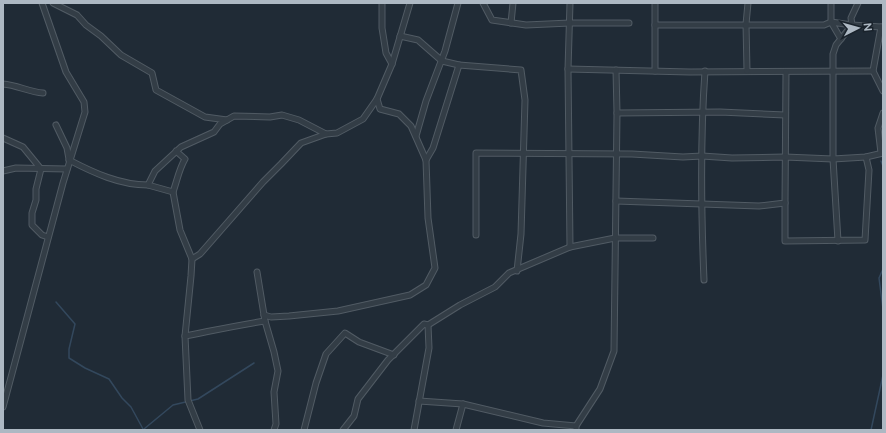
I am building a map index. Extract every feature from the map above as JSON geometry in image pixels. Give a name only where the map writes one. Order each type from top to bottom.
[{"type":"street","points":[[3,407],[69,160],[85,112],[84,102],[66,72],[42,3]]},
{"type":"street","points":[[53,3],[77,14],[86,25],[101,36],[121,55],[152,73],[156,90],[205,117],[228,120]]},
{"type":"street","points":[[382,3],[382,28],[386,53],[392,64]]},
{"type":"street","points":[[192,259],[200,254],[263,182],[301,143],[326,134],[337,133],[363,119],[377,99],[392,64],[410,3]]},
{"type":"street","points":[[416,136],[426,101],[442,61],[458,3]]},
{"type":"street","points":[[483,3],[492,20],[512,23],[629,23]]},
{"type":"street","points":[[512,23],[513,3]]},
{"type":"street","points":[[570,3],[568,69],[570,247]]},
{"type":"street","points":[[655,3],[655,71]]},
{"type":"street","points":[[746,71],[746,24],[748,3]]},
{"type":"street","points":[[831,3],[830,22],[841,39]]},
{"type":"street","points":[[838,241],[833,158],[833,54],[836,45],[852,25],[851,18],[858,3]]},
{"type":"street","points":[[654,25],[746,24],[812,26],[824,25],[830,22],[882,27],[874,71],[883,90]]},
{"type":"street","points":[[400,36],[418,40],[442,61],[459,65],[521,70],[525,100],[522,234],[517,271]]},
{"type":"street","points":[[426,160],[433,148],[459,65]]},
{"type":"street","points":[[568,69],[786,72],[874,71]]},
{"type":"street","points":[[419,401],[463,404],[576,428],[600,389],[614,351],[617,113],[616,70]]},
{"type":"street","points":[[704,280],[701,203],[702,112],[705,71]]},
{"type":"street","points":[[786,72],[785,241],[865,240],[869,170],[866,157]]},
{"type":"street","points":[[3,84],[43,93]]},
{"type":"street","points":[[184,336],[210,332],[264,318],[338,311],[410,294],[426,285],[435,268],[428,218],[426,160],[411,126],[398,114],[380,109],[377,99]]},
{"type":"street","points":[[617,113],[720,112],[785,115]]},
{"type":"street","points":[[476,234],[476,153],[616,154],[732,158],[866,157],[882,153],[878,128],[883,113]]},
{"type":"street","points":[[148,185],[155,171],[176,151],[181,147],[214,132],[220,124],[234,116],[270,117],[282,115],[299,120],[326,134]]},
{"type":"street","points":[[56,125],[67,148],[69,160]]},
{"type":"street","points":[[3,138],[23,147],[42,169]]},
{"type":"street","points":[[176,151],[185,159],[180,168],[172,192],[180,230],[192,259],[184,336],[188,400],[200,430]]},
{"type":"street","points":[[69,160],[88,170],[110,178],[134,185],[148,185],[172,192]]},
{"type":"street","points":[[3,171],[16,168],[67,169]]},
{"type":"street","points":[[42,169],[36,190],[36,200],[32,213],[32,225],[42,235],[48,237]]},
{"type":"street","points":[[616,201],[759,206],[785,203]]},
{"type":"street","points":[[343,430],[354,416],[358,399],[388,360],[424,324],[428,325],[460,305],[495,287],[509,274],[570,247],[615,238],[654,238]]},
{"type":"street","points":[[257,272],[264,318],[278,371],[274,392],[276,424],[274,430]]},
{"type":"street","points":[[414,430],[428,348],[428,325]]},
{"type":"street","points":[[304,430],[316,383],[326,354],[345,332],[360,342],[394,355]]},
{"type":"street","points":[[456,430],[463,404]]},
{"type":"waterway","points":[[881,161],[883,166]]},
{"type":"waterway","points":[[883,269],[879,278],[883,309]]},
{"type":"waterway","points":[[56,302],[75,324],[69,349],[69,358],[85,368],[109,379],[122,398],[131,407],[143,429],[142,430]]},
{"type":"waterway","points":[[144,429],[173,405],[198,399],[254,363]]},
{"type":"waterway","points":[[871,430],[883,375]]}]
